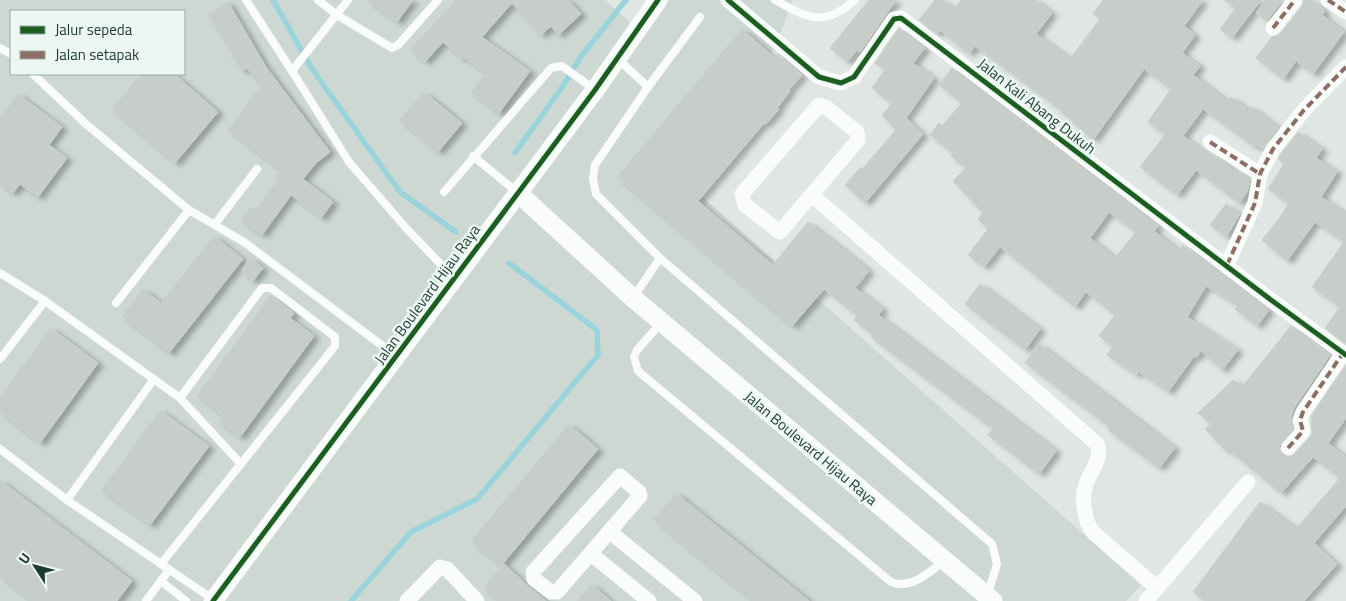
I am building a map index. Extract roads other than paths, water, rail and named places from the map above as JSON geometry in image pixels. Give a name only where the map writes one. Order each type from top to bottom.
[{"type":"street","name":"Jalan Boulevard Hijau Raya","points":[[208,597],[397,356],[618,59],[658,0]]},
{"type":"street","name":"Jalan Kali Abang Dukuh","points":[[728,0],[820,78],[841,83],[854,77],[894,19],[899,17],[1345,354]]},
{"type":"street","points":[[1273,28],[1295,0]]},
{"type":"street","points":[[1328,0],[1346,12]]},
{"type":"street","points":[[1227,266],[1255,203],[1260,174],[1276,143],[1304,110],[1346,67]]},
{"type":"street","points":[[822,105],[857,132],[858,140],[813,196],[780,232],[745,205],[741,197],[817,107],[822,105]]},
{"type":"street","points":[[1210,142],[1260,174]]},
{"type":"street","name":"Jalan Boulevard Hijau Raya","points":[[518,193],[633,298],[990,598]]},
{"type":"street","points":[[813,196],[1097,444],[1099,455],[1084,490],[1087,524],[1094,533],[1157,588]]},
{"type":"street","points":[[1288,448],[1303,431],[1303,425],[1300,420],[1303,412],[1345,354]]},
{"type":"street","points":[[622,476],[639,492],[640,496],[610,532],[555,593],[534,579],[534,572],[615,479],[622,476]]},
{"type":"street","points":[[1146,601],[1248,482]]},
{"type":"street","points":[[610,532],[695,601]]},
{"type":"street","points":[[591,554],[649,601]]},
{"type":"street","points":[[407,601],[440,567],[446,569],[477,601]]},
{"type":"lane","points":[[246,0],[349,162],[406,228],[458,274]]},
{"type":"lane","points":[[318,0],[337,15],[388,47],[395,48],[438,0]]},
{"type":"lane","points":[[292,71],[348,0]]},
{"type":"lane","points":[[775,0],[805,16],[818,19],[833,16],[855,0]]},
{"type":"lane","points":[[700,17],[648,87],[595,165],[593,178],[596,194],[660,258],[992,544],[997,564],[990,598]]},
{"type":"lane","points":[[618,59],[648,87]]},
{"type":"lane","points":[[444,192],[473,156],[551,68],[562,66],[595,90]]},
{"type":"lane","points":[[34,75],[86,124],[189,210],[244,242],[397,356]]},
{"type":"lane","points":[[473,156],[518,193]]},
{"type":"lane","points":[[215,224],[257,169]]},
{"type":"lane","points":[[116,302],[189,210]]},
{"type":"lane","points":[[633,298],[660,258]]},
{"type":"lane","points":[[0,274],[45,301],[180,398],[241,464]]},
{"type":"lane","points":[[161,564],[335,346],[333,334],[271,288],[262,288],[180,398]]},
{"type":"lane","points":[[0,359],[45,301]]},
{"type":"lane","points":[[662,322],[636,350],[634,357],[635,366],[646,377],[891,582],[905,585],[916,581],[946,560]]},
{"type":"lane","points":[[67,500],[154,379]]},
{"type":"lane","points":[[0,449],[67,500],[208,597]]},
{"type":"lane","points":[[146,601],[169,570]]},
{"type":"lane","points":[[161,581],[186,601]]},
{"type":"waterway","points":[[273,0],[312,69],[400,192],[456,232]]},
{"type":"waterway","points":[[515,153],[563,86],[582,55],[626,0]]},
{"type":"waterway","points":[[351,601],[411,532],[477,499],[598,355],[597,330],[509,263]]}]
